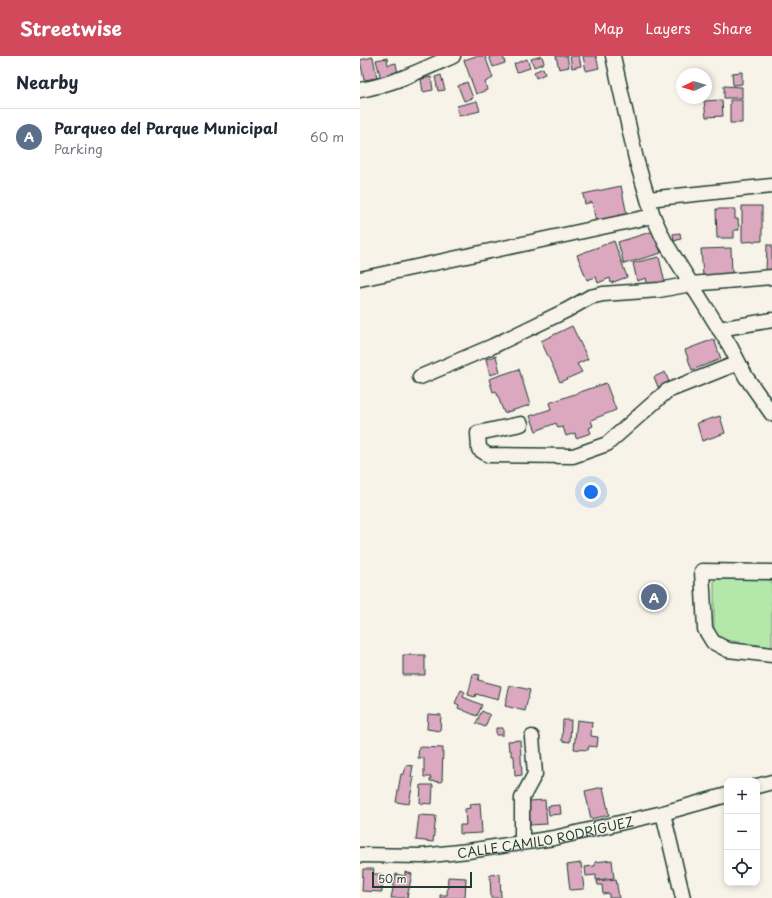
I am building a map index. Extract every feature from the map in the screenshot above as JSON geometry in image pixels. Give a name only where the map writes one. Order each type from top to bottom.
[{"type":"street","points":[[360,90],[381,86],[409,76],[453,56]]},
{"type":"street","points":[[613,56],[636,159],[653,216],[665,242],[746,377],[772,414]]},
{"type":"street","points":[[648,199],[772,186]]},
{"type":"street","points":[[360,279],[653,216]]},
{"type":"street","points":[[420,377],[493,346],[567,310],[590,297],[603,294],[659,290],[691,284],[772,277]]},
{"type":"street","points":[[719,330],[772,320]]},
{"type":"street","points":[[521,424],[478,433],[479,449],[488,455],[573,456],[607,444],[667,391],[738,363]]},
{"type":"street","points":[[772,572],[702,571],[705,629],[713,642],[728,650],[772,655]]},
{"type":"street","points":[[522,842],[522,798],[535,774],[532,736]]},
{"type":"street","points":[[760,785],[772,782]]},
{"type":"street","name":"CALLE CAMILO RODRÍGUEZ","points":[[360,855],[422,856],[468,851],[554,838],[662,813],[724,796]]},
{"type":"street","points":[[662,813],[683,898]]},
{"type":"green space","points":[[718,577],[772,580],[772,647],[719,639],[714,629],[714,581]]},
{"type":"building","points":[[476,56],[485,56],[493,78],[485,82],[487,90],[476,94],[464,60]]},
{"type":"building","points":[[489,56],[503,56],[505,63],[493,67]]},
{"type":"building","points":[[542,56],[544,63],[534,67],[531,59]]},
{"type":"building","points":[[556,56],[567,56],[569,67],[559,69]]},
{"type":"building","points":[[570,56],[579,56],[581,66],[572,68]]},
{"type":"building","points":[[583,56],[596,56],[599,68],[586,71]]},
{"type":"building","points":[[373,57],[377,78],[364,80],[360,60]]},
{"type":"building","points":[[387,58],[388,65],[396,63],[398,75],[381,79],[376,60]]},
{"type":"building","points":[[527,59],[530,68],[517,72],[514,64]]},
{"type":"building","points":[[543,68],[545,74],[536,78],[534,72]]},
{"type":"building","points":[[742,72],[742,84],[733,85],[732,73]]},
{"type":"building","points":[[441,75],[445,90],[438,91],[435,77]]},
{"type":"building","points":[[431,77],[433,90],[423,92],[421,79]]},
{"type":"building","points":[[467,82],[473,98],[464,101],[458,86]]},
{"type":"building","points":[[724,86],[742,87],[742,98],[724,98]]},
{"type":"building","points":[[722,100],[723,116],[706,117],[704,104],[712,104],[712,101]]},
{"type":"building","points":[[730,100],[742,100],[742,123],[730,123]]},
{"type":"building","points":[[477,101],[480,111],[459,116],[457,106]]},
{"type":"building","points":[[621,186],[627,215],[596,222],[592,202],[585,204],[583,194]]},
{"type":"building","points":[[742,206],[762,206],[762,241],[742,242]]},
{"type":"building","points":[[716,209],[735,209],[735,219],[738,219],[739,230],[734,230],[734,238],[717,238]]},
{"type":"building","points":[[654,231],[661,253],[624,264],[618,242]]},
{"type":"building","points":[[680,233],[681,239],[674,241],[673,234]]},
{"type":"building","points":[[614,241],[627,277],[611,283],[610,278],[598,283],[596,277],[587,280],[577,255]]},
{"type":"building","points":[[767,245],[772,245],[772,271],[766,271]]},
{"type":"building","points":[[731,248],[732,274],[703,276],[701,249]]},
{"type":"building","points":[[659,257],[665,283],[648,287],[646,278],[637,281],[633,263]]},
{"type":"building","points":[[572,326],[588,359],[577,364],[582,372],[560,382],[541,341]]},
{"type":"building","points":[[714,339],[721,359],[692,370],[685,350]]},
{"type":"building","points":[[496,356],[500,372],[490,375],[486,359]]},
{"type":"building","points":[[519,369],[530,405],[504,413],[496,391],[493,392],[489,379]]},
{"type":"building","points":[[665,372],[669,382],[658,387],[654,377]]},
{"type":"building","points":[[606,383],[616,410],[591,420],[593,426],[589,428],[591,433],[576,438],[575,433],[566,436],[563,427],[558,428],[556,423],[536,431],[530,416],[551,409],[549,403]]},
{"type":"building","points":[[720,416],[725,433],[702,441],[697,423]]},
{"type":"building","points":[[403,655],[425,655],[425,675],[403,675]]},
{"type":"building","points":[[473,674],[480,675],[478,680],[501,686],[498,700],[476,694],[475,697],[468,695]]},
{"type":"building","points":[[510,685],[530,690],[525,711],[505,706]]},
{"type":"building","points":[[461,690],[465,692],[463,697],[482,705],[477,716],[458,708],[459,705],[455,703]]},
{"type":"building","points":[[482,711],[490,715],[485,727],[476,723]]},
{"type":"building","points":[[428,714],[441,715],[440,731],[427,729]]},
{"type":"building","points":[[563,720],[571,720],[570,742],[562,741]]},
{"type":"building","points":[[577,720],[592,722],[591,736],[598,737],[597,747],[589,746],[588,750],[574,749]]},
{"type":"building","points":[[496,728],[503,728],[503,735],[496,735]]},
{"type":"building","points":[[520,740],[522,775],[515,776],[514,756],[511,756],[508,741]]},
{"type":"building","points":[[419,747],[443,748],[442,782],[430,781],[431,777],[424,777],[424,758],[418,758]]},
{"type":"building","points":[[406,765],[413,766],[411,777],[414,777],[409,804],[396,802],[401,774],[404,774]]},
{"type":"building","points":[[421,785],[433,785],[432,804],[420,803]]},
{"type":"building","points":[[603,787],[609,815],[591,819],[585,791]]},
{"type":"building","points":[[545,800],[547,824],[530,825],[529,801]]},
{"type":"building","points":[[480,803],[482,833],[460,834],[460,825],[466,825],[465,809],[470,808],[469,804]]},
{"type":"building","points":[[560,805],[561,814],[549,815],[548,806]]},
{"type":"building","points":[[419,815],[436,816],[433,842],[416,840]]},
{"type":"building","points":[[612,860],[614,878],[596,880],[596,875],[586,876],[585,867],[595,866],[595,862]]},
{"type":"building","points":[[581,863],[584,889],[570,890],[567,865]]},
{"type":"building","points":[[363,869],[374,869],[373,874],[382,874],[382,892],[362,891]]},
{"type":"building","points":[[405,872],[412,874],[407,898],[391,898],[396,874],[405,876]]},
{"type":"building","points":[[500,874],[501,898],[491,898],[490,875]]},
{"type":"building","points":[[448,877],[466,878],[465,898],[440,898],[440,895],[447,895]]},
{"type":"building","points":[[616,879],[619,898],[609,898],[609,893],[603,894],[602,885],[598,885],[597,881]]},
{"type":"place","name":"Parqueo del Parque Municipal","points":[[654,597]]}]
